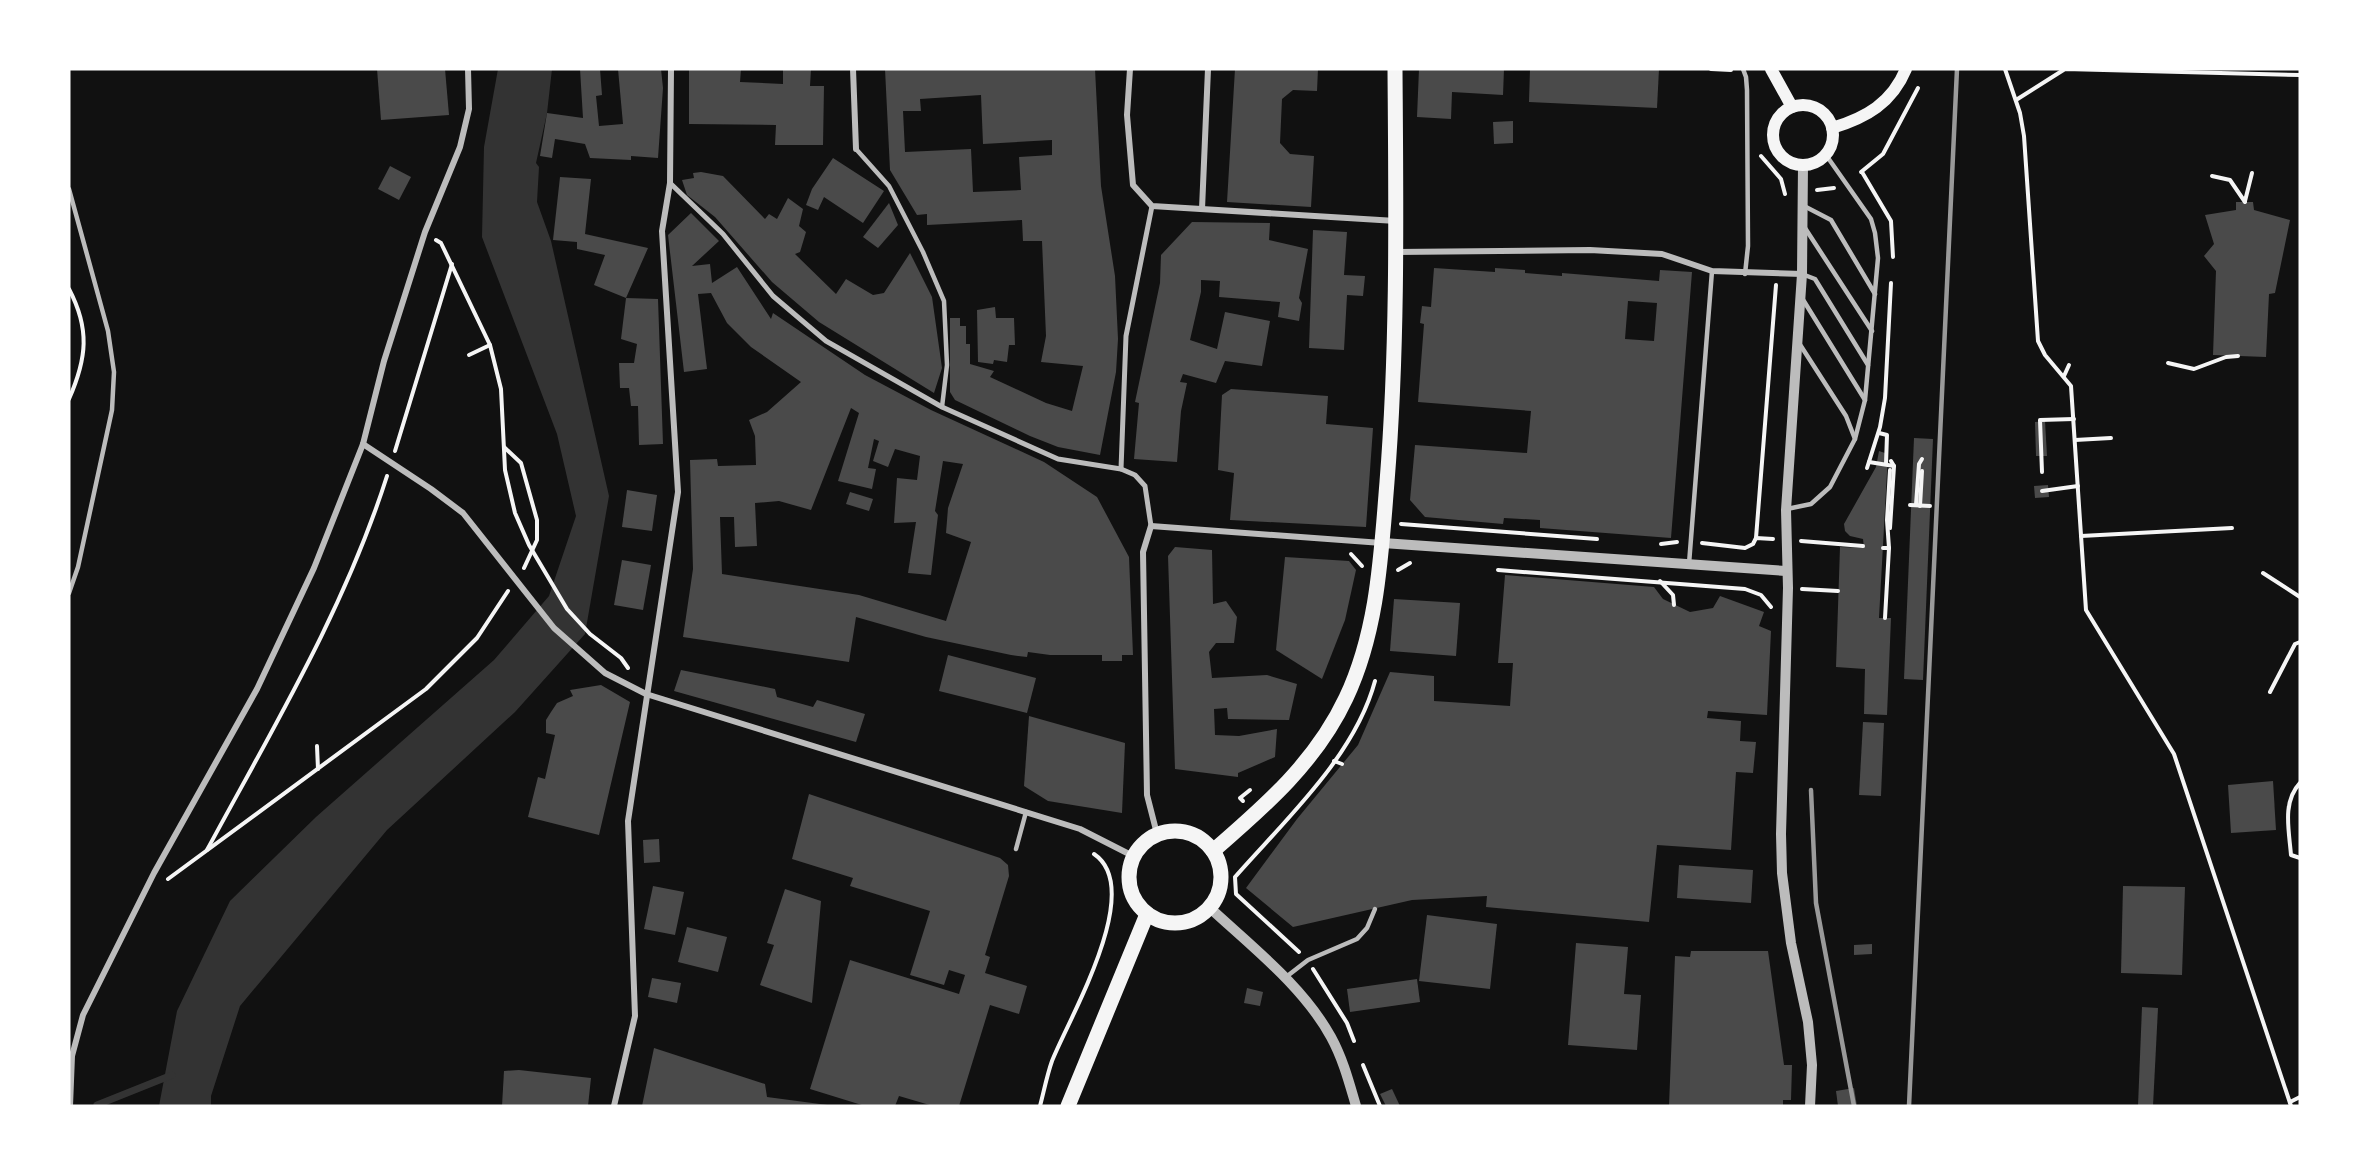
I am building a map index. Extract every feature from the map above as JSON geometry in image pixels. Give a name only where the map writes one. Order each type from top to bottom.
[{"type":"main road","points":[[1213,851],[1292,779],[1322,740],[1345,700],[1365,653],[1383,543],[1395,364],[1395,69]]},
{"type":"main road","points":[[1771,69],[1792,107]]},
{"type":"main road","points":[[1832,128],[1873,112],[1889,99],[1901,82],[1906,69]]},
{"type":"main road","points":[[1800,105],[1816,108],[1829,119],[1832,128],[1831,146],[1826,154],[1811,164],[1803,165],[1788,161],[1774,144],[1776,122],[1792,107],[1800,105]]},
{"type":"main road","points":[[1172,831],[1188,833],[1202,840],[1213,851],[1219,865],[1221,879],[1217,894],[1209,907],[1196,918],[1179,923],[1162,921],[1147,914],[1136,902],[1130,887],[1129,871],[1133,856],[1144,843],[1157,834],[1172,831]]},
{"type":"main road","points":[[1068,1106],[1147,914]]},
{"type":"street","points":[[70,1106],[72,1056],[83,1015],[154,873],[257,689],[314,568],[363,444],[384,361],[425,232],[460,147],[469,109],[468,69]]},
{"type":"street","points":[[614,1106],[635,1016],[628,821],[678,492],[662,231],[670,183],[671,69]]},
{"type":"street","points":[[853,69],[856,149]]},
{"type":"street","points":[[1130,69],[1127,115],[1133,185],[1152,206],[1396,221]]},
{"type":"street","points":[[1202,209],[1208,69]]},
{"type":"street","points":[[1803,165],[1804,227],[1801,295],[1786,510],[1788,588],[1782,873],[1791,943],[1808,1022],[1812,1065],[1810,1106]]},
{"type":"street","points":[[670,183],[723,234],[773,297],[826,341],[942,407],[1058,459],[1121,469],[1134,475],[1145,486],[1151,526],[1143,552],[1147,795],[1157,834]]},
{"type":"street","points":[[1121,469],[1126,336],[1152,206]]},
{"type":"street","points":[[1395,252],[1590,250],[1662,254],[1712,271],[1745,274],[1802,274]]},
{"type":"street","points":[[363,444],[463,513],[554,628],[605,673],[646,694],[1080,829],[1133,856]]},
{"type":"street","points":[[1151,526],[1786,571]]},
{"type":"street","points":[[1209,907],[1285,978],[1316,1012],[1332,1038],[1346,1069],[1356,1106]]},
{"type":"lane","points":[[1743,69],[1747,90],[1748,246],[1745,274]]},
{"type":"lane","points":[[856,149],[889,186],[923,252],[944,301],[947,365],[942,407]]},
{"type":"lane","points":[[1786,510],[1811,504],[1830,487],[1854,439],[1865,400],[1878,258],[1871,219],[1826,154]]},
{"type":"lane","points":[[69,189],[108,331],[114,372],[112,411],[78,567],[69,593]]},
{"type":"lane","points":[[1804,206],[1832,220],[1875,294]]},
{"type":"lane","points":[[1804,227],[1872,331]]},
{"type":"lane","points":[[1689,564],[1712,271]]},
{"type":"lane","points":[[1802,274],[1815,279],[1868,365]]},
{"type":"lane","points":[[1801,295],[1865,400]]},
{"type":"lane","points":[[1797,340],[1846,416],[1854,439]]},
{"type":"lane","points":[[1016,849],[1026,812]]},
{"type":"lane","points":[[1285,978],[1308,960],[1357,939],[1367,928],[1375,909]]},
{"type":"path","points":[[2005,69],[2016,100],[2024,136],[2038,341],[2044,355],[2071,386],[2086,610],[2174,754],[2290,1104],[2300,1097]]},
{"type":"path","points":[[2016,100],[2064,69],[2300,75]]},
{"type":"path","points":[[1869,167],[1883,154],[1922,80]]},
{"type":"path","points":[[2212,176],[2230,180],[2245,202],[2252,174]]},
{"type":"path","points":[[1784,189],[1785,206]]},
{"type":"path","points":[[425,232],[441,243],[490,345],[501,389],[505,470],[515,513],[547,580],[567,609],[590,634],[621,658]]},
{"type":"path","points":[[207,850],[321,640],[370,528],[452,264]]},
{"type":"path","points":[[1756,538],[1760,454],[1777,274]]},
{"type":"path","points":[[69,289],[82,319],[86,342],[69,399]]},
{"type":"path","points":[[469,355],[490,345]]},
{"type":"path","points":[[2168,363],[2194,369],[2226,357],[2238,356]]},
{"type":"path","points":[[2064,376],[2069,365]]},
{"type":"path","points":[[2042,472],[2040,420],[2074,419]]},
{"type":"path","points":[[1879,433],[1887,435],[1886,464]]},
{"type":"path","points":[[2075,440],[2111,438]]},
{"type":"path","points":[[504,447],[521,463],[537,520],[537,540],[523,570]]},
{"type":"path","points":[[1918,506],[1919,464],[1922,459]]},
{"type":"path","points":[[1869,462],[1892,466],[1885,618]]},
{"type":"path","points":[[1918,506],[1922,471]]},
{"type":"path","points":[[2042,491],[2078,486]]},
{"type":"path","points":[[1910,505],[1930,506]]},
{"type":"path","points":[[1384,522],[1603,540]]},
{"type":"path","points":[[1410,563],[1413,525]]},
{"type":"path","points":[[2081,536],[2232,528]]},
{"type":"path","points":[[1352,541],[1351,555],[1362,567],[1396,571],[1410,563],[1422,564]]},
{"type":"path","points":[[1651,543],[1681,542]]},
{"type":"path","points":[[1882,548],[1889,548]]},
{"type":"path","points":[[1362,567],[1362,577]]},
{"type":"path","points":[[1493,569],[1745,589],[1761,595],[1773,610]]},
{"type":"path","points":[[2263,573],[2300,597]]},
{"type":"path","points":[[1788,588],[1838,591]]},
{"type":"path","points":[[154,873],[167,880],[426,689],[477,638],[510,589]]},
{"type":"path","points":[[2270,692],[2295,644],[2300,642]]},
{"type":"path","points":[[1354,1043],[1347,1023],[1308,960],[1236,894],[1235,877],[1288,820],[1334,761],[1369,703],[1378,670]]},
{"type":"path","points":[[316,746],[318,770]]},
{"type":"path","points":[[1334,761],[1342,764]]},
{"type":"path","points":[[2300,783],[2288,800],[2288,819],[2291,855],[2300,858]]},
{"type":"path","points":[[1255,786],[1240,798],[1269,838]]},
{"type":"path","points":[[1040,1106],[1051,1064],[1108,932],[1113,886],[1104,861],[1088,850]]},
{"type":"path","points":[[1362,1063],[1380,1106]]},
{"type":"shaded area","points":[[498,69],[552,69],[547,113],[536,163],[539,167],[537,202],[551,241],[609,496],[585,634],[515,712],[387,830],[240,1006],[211,1096],[211,1106],[159,1106],[177,1011],[230,901],[316,817],[494,660],[549,596],[576,516],[557,434],[482,237],[484,147]]},
{"type":"building","points":[[377,69],[445,69],[449,115],[381,120]]},
{"type":"building","points":[[580,69],[600,69],[602,95],[596,96],[599,126],[623,124],[618,69],[661,69],[663,88],[658,158],[631,156],[631,160],[590,158],[585,144],[555,139],[552,158],[540,156],[547,113],[583,118]]},
{"type":"building","points":[[689,69],[741,69],[740,82],[783,84],[783,69],[811,69],[810,86],[824,86],[823,145],[775,145],[776,125],[689,124]]},
{"type":"building","points":[[885,69],[1095,69],[1101,186],[1115,276],[1118,339],[1116,372],[1100,455],[1058,447],[955,400],[950,392],[950,318],[960,318],[960,326],[966,326],[966,344],[970,344],[970,364],[994,371],[990,377],[1046,403],[1072,411],[1083,366],[1041,362],[1046,336],[1042,241],[1023,241],[1022,220],[927,225],[927,214],[917,215],[890,170]],"holes":[[[981,95],[983,144],[1052,140],[1052,155],[1019,157],[1021,190],[973,192],[971,149],[905,152],[903,111],[921,111],[920,99]]]},
{"type":"building","points":[[1235,69],[1318,69],[1317,91],[1293,90],[1282,99],[1280,143],[1290,154],[1314,156],[1311,207],[1227,202]]},
{"type":"building","points":[[1419,69],[1504,69],[1503,95],[1452,92],[1451,119],[1417,117]]},
{"type":"building","points":[[1530,69],[1659,69],[1657,108],[1529,102]]},
{"type":"building","points":[[1513,121],[1513,143],[1494,144],[1493,122]]},
{"type":"building","points":[[833,158],[884,191],[863,223],[824,197],[818,210],[806,205],[812,189]]},
{"type":"building","points":[[390,166],[411,177],[399,200],[378,189]]},
{"type":"building","points":[[693,173],[723,176],[765,219],[769,214],[777,219],[788,198],[803,209],[799,226],[806,232],[800,252],[795,254],[836,294],[846,279],[873,295],[884,293],[910,253],[932,297],[942,368],[934,393],[819,322],[772,282],[715,217],[687,195],[682,180],[694,178]]},
{"type":"building","points":[[560,177],[591,179],[585,234],[648,248],[626,298],[594,285],[605,255],[577,249],[577,242],[553,240]]},
{"type":"building","points":[[2236,202],[2253,202],[2254,210],[2290,220],[2275,293],[2269,294],[2266,357],[2213,355],[2216,271],[2204,256],[2214,244],[2205,215],[2236,210]]},
{"type":"building","points":[[889,203],[898,225],[878,248],[863,237]]},
{"type":"building","points":[[691,213],[719,241],[692,266],[710,264],[712,283],[737,267],[771,319],[773,313],[865,375],[931,410],[1044,462],[1097,497],[1129,557],[1133,655],[1122,655],[1122,661],[1102,661],[1102,655],[1050,655],[1028,652],[1027,657],[1011,655],[926,637],[856,617],[849,662],[683,637],[693,569],[690,460],[717,459],[718,466],[756,465],[755,436],[749,420],[767,412],[801,382],[751,347],[727,323],[711,293],[698,294],[707,369],[684,372],[668,235]],"holes":[[[851,408],[859,413],[838,481],[872,489],[876,469],[868,468],[874,439],[879,441],[873,461],[888,467],[895,449],[920,456],[917,480],[897,478],[894,523],[916,522],[908,573],[931,575],[938,515],[935,511],[943,461],[963,464],[948,508],[946,533],[971,542],[946,621],[859,595],[722,574],[720,517],[734,517],[735,547],[757,546],[755,503],[779,501],[811,510]]]},
{"type":"building","points":[[1192,222],[1270,223],[1269,240],[1308,249],[1299,298],[1302,303],[1299,321],[1278,317],[1280,302],[1219,297],[1220,281],[1201,280],[1201,292],[1190,340],[1217,349],[1225,312],[1270,321],[1262,366],[1225,361],[1216,383],[1183,374],[1180,382],[1187,383],[1181,411],[1177,462],[1134,459],[1139,403],[1135,402],[1160,283],[1161,255]]},
{"type":"building","points":[[1313,230],[1347,232],[1344,275],[1365,276],[1363,296],[1347,295],[1344,350],[1309,348]]},
{"type":"building","points":[[1434,268],[1495,272],[1495,268],[1562,276],[1562,273],[1659,281],[1660,270],[1692,272],[1671,538],[1540,528],[1540,520],[1504,518],[1503,524],[1425,517],[1410,500],[1415,445],[1527,453],[1531,411],[1418,402],[1424,324],[1420,323],[1422,306],[1431,307]],"holes":[[[1628,301],[1657,303],[1654,341],[1625,339]]]},
{"type":"building","points":[[626,298],[658,299],[663,444],[639,445],[638,406],[631,406],[629,388],[620,388],[619,363],[634,363],[637,344],[621,339]]},
{"type":"building","points":[[995,307],[996,318],[1014,318],[1015,345],[1009,345],[1007,362],[994,360],[993,364],[978,362],[977,310]]},
{"type":"building","points":[[1231,389],[1328,396],[1326,424],[1373,428],[1366,527],[1230,520],[1234,473],[1218,470],[1222,395]]},
{"type":"building","points":[[2045,421],[2047,456],[2036,456],[2035,422]]},
{"type":"building","points":[[1914,438],[1933,439],[1923,680],[1904,679]]},
{"type":"building","points":[[1879,451],[1888,454],[1879,618],[1891,618],[1887,715],[1864,714],[1865,669],[1836,667],[1840,547],[1864,548],[1863,539],[1850,536],[1845,531],[1844,524],[1876,467]]},
{"type":"building","points":[[2048,485],[2049,497],[2035,498],[2034,486]]},
{"type":"building","points":[[627,490],[657,495],[652,531],[622,527]]},
{"type":"building","points":[[850,492],[873,499],[869,511],[846,504]]},
{"type":"building","points":[[1175,547],[1212,550],[1213,604],[1226,601],[1237,617],[1234,643],[1216,643],[1209,652],[1212,678],[1267,675],[1297,684],[1289,720],[1228,719],[1227,708],[1214,709],[1215,735],[1239,736],[1277,729],[1275,757],[1238,773],[1238,777],[1175,769],[1168,556]]},
{"type":"building","points":[[1285,557],[1349,561],[1356,570],[1345,620],[1322,679],[1276,650]]},
{"type":"building","points":[[622,560],[651,565],[643,610],[614,605]]},
{"type":"building","points":[[1505,575],[1654,587],[1663,599],[1690,612],[1713,608],[1720,596],[1764,612],[1759,626],[1771,631],[1767,715],[1708,711],[1707,718],[1741,721],[1740,741],[1756,742],[1753,773],[1736,772],[1731,850],[1657,845],[1649,922],[1486,907],[1487,896],[1412,900],[1293,927],[1246,888],[1297,819],[1358,745],[1390,672],[1434,676],[1434,701],[1510,706],[1513,663],[1498,663]]},
{"type":"building","points":[[1394,599],[1460,603],[1456,656],[1390,651]]},
{"type":"building","points":[[948,655],[1036,678],[1027,713],[939,691]]},
{"type":"building","points":[[681,670],[775,689],[777,697],[813,707],[817,700],[865,714],[856,742],[674,691]]},
{"type":"building","points":[[601,685],[630,702],[599,835],[528,817],[538,777],[545,779],[555,735],[546,733],[546,720],[557,703],[573,696],[570,690]]},
{"type":"building","points":[[1029,716],[1125,743],[1122,813],[1048,801],[1024,786]]},
{"type":"building","points":[[1863,722],[1884,723],[1881,796],[1859,795]]},
{"type":"building","points":[[2273,781],[2276,830],[2231,833],[2228,785]]},
{"type":"building","points":[[809,794],[1000,858],[1008,865],[1009,876],[985,955],[990,957],[985,973],[1027,986],[1019,1014],[990,1005],[959,1106],[933,1106],[899,1096],[895,1106],[865,1106],[810,1089],[850,960],[959,994],[965,975],[949,970],[944,985],[910,975],[930,911],[850,886],[853,878],[792,859]]},
{"type":"building","points":[[659,839],[660,862],[644,863],[643,840]]},
{"type":"building","points":[[1679,865],[1753,870],[1751,903],[1677,898]]},
{"type":"building","points":[[653,886],[684,892],[675,935],[644,929]]},
{"type":"building","points":[[2123,886],[2185,887],[2182,975],[2121,973]]},
{"type":"building","points":[[785,889],[821,901],[812,1003],[760,985],[774,945],[767,943]]},
{"type":"building","points":[[1427,915],[1497,924],[1490,989],[1419,981]]},
{"type":"building","points":[[687,927],[727,937],[718,972],[678,962]]},
{"type":"building","points":[[1576,943],[1628,947],[1624,994],[1641,995],[1637,1050],[1568,1045]]},
{"type":"building","points":[[1872,944],[1872,954],[1854,955],[1854,945]]},
{"type":"building","points":[[1691,951],[1768,951],[1784,1065],[1792,1065],[1791,1100],[1783,1100],[1783,1106],[1669,1106],[1675,956],[1690,957]]},
{"type":"building","points":[[652,978],[681,983],[677,1003],[648,997]]},
{"type":"building","points":[[1417,979],[1420,1002],[1350,1012],[1347,989]]},
{"type":"building","points":[[1247,988],[1263,992],[1260,1006],[1244,1003]]},
{"type":"building","points":[[2142,1007],[2158,1008],[2153,1106],[2138,1106]]},
{"type":"building","points":[[654,1048],[765,1084],[767,1097],[835,1106],[642,1106]]},
{"type":"building","points":[[519,1070],[591,1078],[588,1106],[502,1106],[504,1071]]},
{"type":"building","points":[[1854,1088],[1857,1106],[1838,1106],[1836,1091]]},
{"type":"building","points":[[1392,1089],[1400,1106],[1386,1106],[1380,1094]]},
{"type":"waterway","points":[[97,1105],[172,1075]]},
{"type":"railway","points":[[1909,1106],[1957,69]]},
{"type":"railway","points":[[1811,790],[1816,903],[1854,1106]]}]
